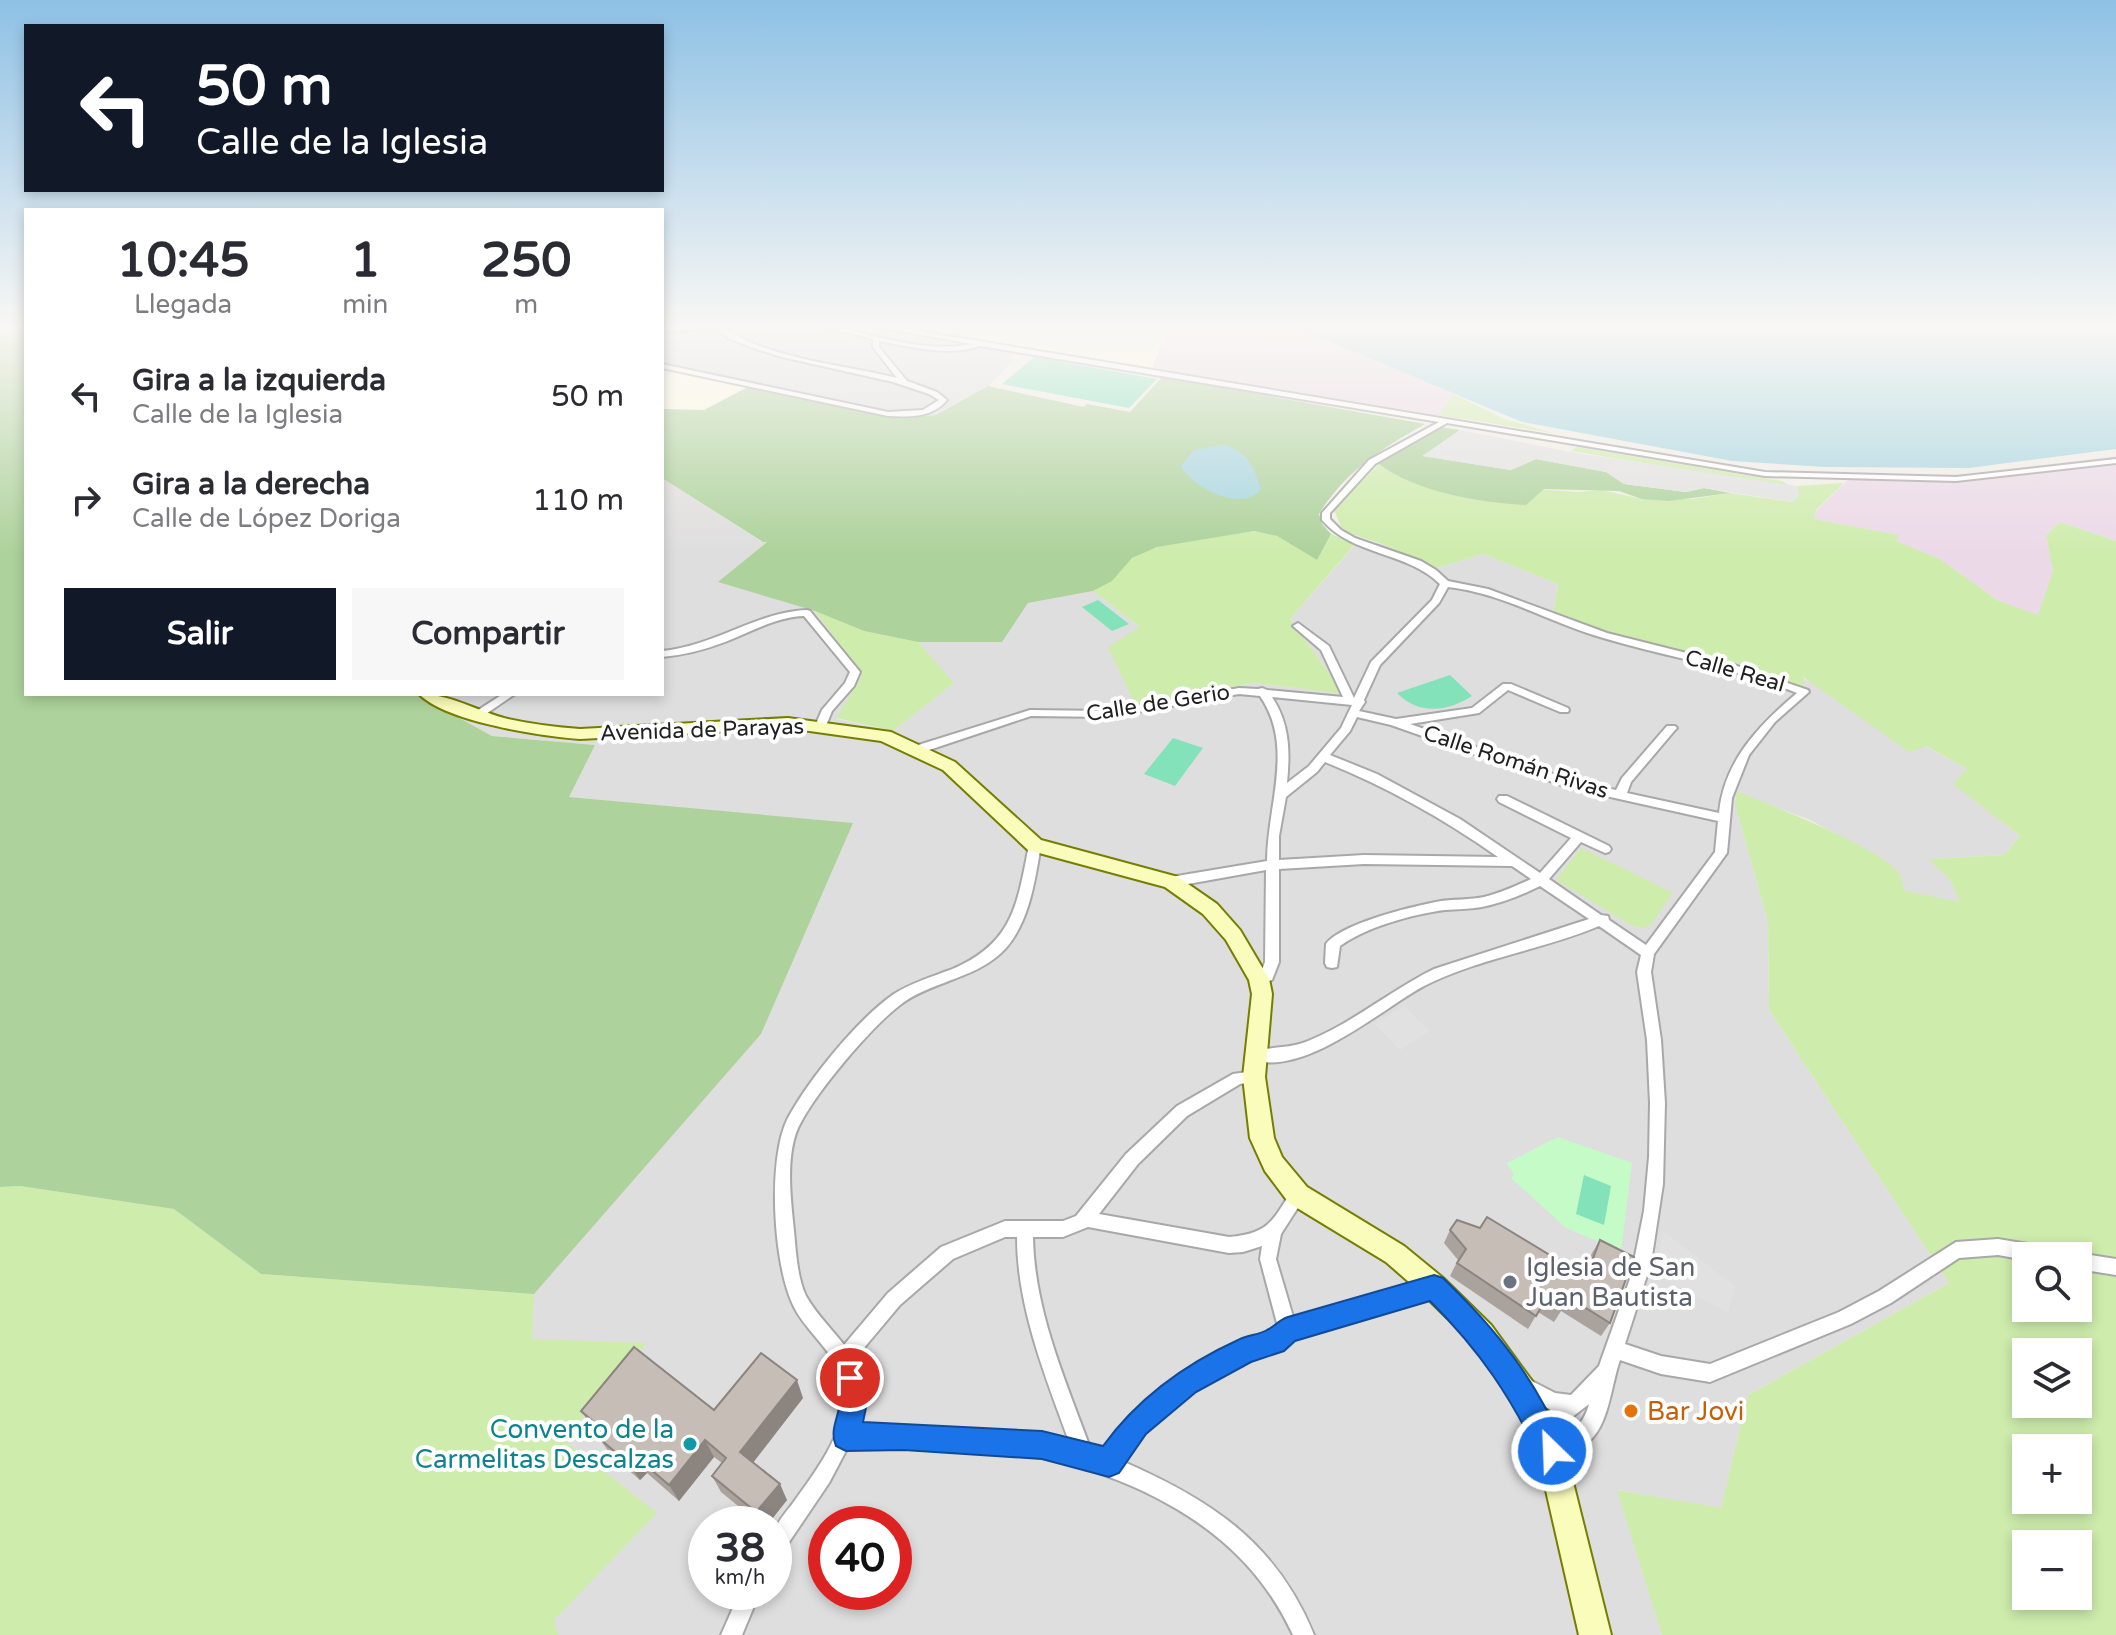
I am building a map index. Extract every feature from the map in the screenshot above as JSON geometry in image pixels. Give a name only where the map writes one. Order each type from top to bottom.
[{"type":"street","points":[[828,401],[888,414],[917,414],[942,401]]},
{"type":"street","points":[[1334,401],[1718,468],[1816,478],[1956,479],[2116,461]]},
{"type":"street","points":[[1259,979],[1267,976],[1272,962],[1273,865],[1280,795],[1324,757],[1355,706],[1375,664],[1436,601],[1445,584],[1433,572],[1383,548],[1342,536],[1326,520],[1326,513],[1372,462],[1448,420]]},
{"type":"street","name":"Calle Real","points":[[1445,584],[1479,588],[1545,616],[1603,635],[1732,666],[1804,692],[1771,720],[1744,754],[1729,783],[1721,853],[1648,953]]},
{"type":"street","points":[[664,654],[710,646],[790,614],[807,613],[855,672],[855,678],[827,710],[821,726]]},
{"type":"street","points":[[1298,626],[1325,648],[1355,706]]},
{"type":"street","points":[[1394,722],[1475,711],[1507,686],[1564,710]]},
{"type":"street","name":"Calle de Gerio","points":[[916,750],[1030,713],[1108,714],[1239,691],[1262,691],[1355,706]]},
{"type":"street","name":"Calle de Gerio","points":[[1262,691],[1281,718],[1283,765],[1280,795]]},
{"type":"street","name":"Avenida de Parayas","points":[[431,696],[476,716],[521,729],[580,734],[775,724],[821,726],[885,736],[949,766],[1035,845],[1171,882],[1210,909],[1233,935],[1259,979],[1262,994],[1254,1077],[1262,1138],[1273,1164],[1298,1195],[1395,1254],[1434,1287],[1482,1334],[1514,1380],[1550,1445],[1595,1635]]},
{"type":"street","points":[[476,716],[507,696]]},
{"type":"street","name":"Calle Román Rivas","points":[[1355,706],[1574,785],[1724,818]]},
{"type":"street","points":[[1620,795],[1626,781],[1671,728]]},
{"type":"street","points":[[1324,757],[1417,800],[1603,919],[1648,953],[1644,972],[1658,1092],[1655,1169],[1642,1264],[1605,1373],[1600,1405],[1589,1431],[1576,1442],[1550,1445],[1555,1419],[1581,1399],[1605,1373]]},
{"type":"street","points":[[1503,799],[1605,849]]},
{"type":"street","points":[[1332,963],[1333,944],[1360,928],[1421,910],[1496,899],[1541,880],[1579,837]]},
{"type":"street","points":[[792,1519],[846,1436],[855,1398],[844,1358],[811,1319],[791,1278],[784,1179],[788,1134],[800,1112],[839,1060],[885,1009],[899,997],[967,967],[1004,941],[1018,913],[1035,845]]},
{"type":"street","points":[[1171,882],[1273,865],[1348,860],[1400,857],[1512,862]]},
{"type":"street","points":[[1258,1056],[1297,1054],[1439,973],[1572,933],[1603,919]]},
{"type":"street","points":[[844,1358],[894,1299],[947,1253],[966,1248],[988,1233],[1063,1229],[1086,1219],[1117,1176],[1182,1111],[1238,1078],[1254,1077]]},
{"type":"street","points":[[1288,1330],[1268,1259],[1273,1234],[1298,1195]]},
{"type":"street","points":[[1086,1219],[1229,1245],[1260,1242],[1273,1234]]},
{"type":"street","points":[[1025,1229],[1023,1247],[1045,1341],[1083,1455]]},
{"type":"street","points":[[1614,1349],[1661,1365],[1710,1373],[1845,1318],[1885,1297],[1956,1250],[1998,1247],[2012,1249]]},
{"type":"street","points":[[2092,1263],[2116,1267]]},
{"type":"street","points":[[1109,1462],[1136,1424],[1186,1383],[1246,1350],[1275,1342],[1288,1330],[1434,1287]]},
{"type":"street","points":[[1514,1380],[1553,1402],[1571,1404]]},
{"type":"street","points":[[846,1436],[971,1439],[1042,1445],[1109,1462],[1160,1485],[1240,1538],[1268,1570],[1304,1635]]},
{"type":"street","points":[[731,1635],[742,1610]]},
{"type":"shaded area","points":[[664,401],[692,401],[664,408]]},
{"type":"shaded area","points":[[664,401],[721,401],[704,410],[664,409]]},
{"type":"shaded area","points":[[817,401],[961,401],[936,415],[897,418]]},
{"type":"shaded area","points":[[1355,401],[1448,401],[1438,415]]},
{"type":"shaded area","points":[[1460,430],[1576,453],[1797,486],[1799,495],[1793,502],[1704,488],[1686,492],[1624,484],[1606,472],[1536,459],[1511,470],[1422,456]]},
{"type":"shaded area","points":[[2116,456],[2116,541],[2060,522],[2046,535],[2053,571],[2039,616],[1997,600],[1940,559],[1895,541],[1898,535],[1814,519],[1816,511],[1852,476],[1972,474]]},
{"type":"shaded area","points":[[664,479],[762,542],[769,540],[719,582],[815,611],[862,676],[837,719],[893,731],[953,683],[918,642],[1002,641],[1028,603],[1093,591],[1140,627],[1135,704],[1255,683],[1343,693],[1290,619],[1360,539],[1388,546],[1434,569],[1483,554],[1558,584],[1553,614],[1615,636],[1735,663],[1805,687],[1801,677],[1967,769],[1954,784],[2020,836],[2004,855],[1930,859],[1950,880],[1961,903],[1905,891],[1879,857],[1810,820],[1736,792],[1736,808],[1768,922],[1769,1010],[1949,1283],[1748,1395],[1721,1509],[1618,1490],[1662,1635],[241,1635],[853,824],[568,797],[594,745],[492,736],[420,696],[664,696]]},
{"type":"shaded area","points":[[1404,1006],[1430,1031],[1400,1050],[1375,1024]]},
{"type":"shaded area","points":[[1663,1231],[1735,1286],[1728,1313],[1654,1273]]},
{"type":"green space","points":[[0,401],[24,401],[24,696],[420,696],[492,736],[595,745],[569,797],[853,823],[761,1034],[534,1294],[261,1274],[174,1209],[20,1186],[0,1187]]},
{"type":"green space","points":[[721,401],[817,401],[897,418],[936,415],[961,401],[1058,401],[1130,412],[1140,401],[1298,401],[1425,424],[1366,462],[1329,499],[1319,514],[1322,524],[1331,534],[1317,560],[1277,536],[1254,531],[1157,547],[1132,558],[1112,581],[1093,591],[1028,603],[1002,642],[918,642],[864,631],[815,611],[718,582],[767,542],[664,479],[664,409],[704,410]]},
{"type":"green space","points":[[1094,401],[1135,401],[1129,408]]},
{"type":"green space","points":[[1448,401],[1469,401],[1502,418],[1553,433],[1438,415]]},
{"type":"green space","points":[[1440,427],[1460,430],[1423,456],[1511,470],[1536,459],[1606,472],[1624,484],[1686,492],[1704,488],[1730,493],[1669,501],[1642,499],[1619,491],[1544,489],[1526,505],[1509,504],[1430,489],[1379,464]]},
{"type":"green space","points":[[1577,447],[1782,481],[1789,485],[1571,451]]},
{"type":"green space","points":[[1379,464],[1407,480],[1579,492],[1601,490],[1642,499],[1692,499],[1730,493],[1793,502],[1799,495],[1797,486],[1844,483],[1816,510],[1814,519],[1899,535],[1896,541],[1940,559],[1997,600],[2038,615],[2053,571],[2046,535],[2060,522],[2116,541],[2116,1635],[1662,1635],[1617,1490],[1721,1508],[1748,1395],[1949,1283],[1769,1010],[1768,922],[1736,808],[1736,791],[1870,851],[1899,873],[1905,891],[1960,902],[1950,880],[1929,859],[2004,855],[2020,836],[1953,784],[1967,769],[1926,746],[1909,752],[1803,677],[1805,687],[1553,614],[1558,584],[1483,554],[1434,569],[1388,546],[1343,531],[1334,510]]},
{"type":"green space","points":[[1254,531],[1277,536],[1317,560],[1331,534],[1355,544],[1290,619],[1344,694],[1255,683],[1135,704],[1108,647],[1140,627],[1093,591],[1107,582],[1126,562],[1145,552],[1191,539]]},
{"type":"green space","points":[[1098,600],[1129,624],[1112,631],[1082,607]]},
{"type":"green space","points":[[815,611],[864,631],[918,642],[954,683],[893,731],[836,718],[862,676]]},
{"type":"green space","points":[[1450,675],[1472,696],[1453,705],[1433,709],[1414,705],[1397,693]]},
{"type":"green space","points":[[1173,738],[1203,748],[1175,786],[1144,774]]},
{"type":"green space","points":[[1581,848],[1673,893],[1650,926],[1640,928],[1631,925],[1556,880]]},
{"type":"green space","points":[[1558,1137],[1632,1163],[1621,1251],[1566,1228],[1511,1178],[1514,1175],[1507,1163]]},
{"type":"green space","points":[[1584,1175],[1611,1186],[1604,1225],[1576,1214]]},
{"type":"green space","points":[[20,1186],[174,1209],[261,1274],[534,1294],[532,1339],[647,1343],[564,1440],[657,1513],[554,1620],[558,1635],[0,1635],[0,1187]]},
{"type":"water","points":[[1472,401],[2116,401],[2116,449],[1969,468],[1825,467],[1732,461],[1522,422]]},
{"type":"water","points":[[1224,445],[1238,451],[1252,467],[1261,489],[1253,496],[1231,498],[1207,490],[1187,475],[1181,466],[1194,450]]},
{"type":"building","name":"Iglesia de San Juan Bautista","points":[[1487,1217],[1586,1277],[1600,1240],[1634,1257],[1610,1323],[1568,1297],[1562,1309],[1546,1299],[1536,1316],[1457,1263],[1466,1249],[1450,1230],[1457,1220],[1480,1228]]},
{"type":"building","name":"Convento de la Carmelitas Descalzas","points":[[634,1347],[714,1410],[761,1353],[797,1380],[740,1452],[780,1484],[761,1506],[749,1506],[712,1476],[726,1458],[705,1440],[669,1485],[635,1456],[629,1464],[599,1438],[605,1431],[581,1411]]},
{"type":"place","name":"Iglesia de San Juan Bautista","points":[[1510,1282]]},
{"type":"place","name":"Bar Jovi","points":[[1631,1411]]},
{"type":"place","name":"Convento de la Carmelitas Descalzas","points":[[690,1444]]},
{"type":"route","points":[[850,1378],[855,1398],[846,1436],[971,1439],[1042,1445],[1109,1462],[1136,1424],[1159,1404],[1186,1383],[1246,1350],[1275,1342],[1288,1330],[1434,1287],[1482,1334],[1522,1391],[1552,1451]]}]
